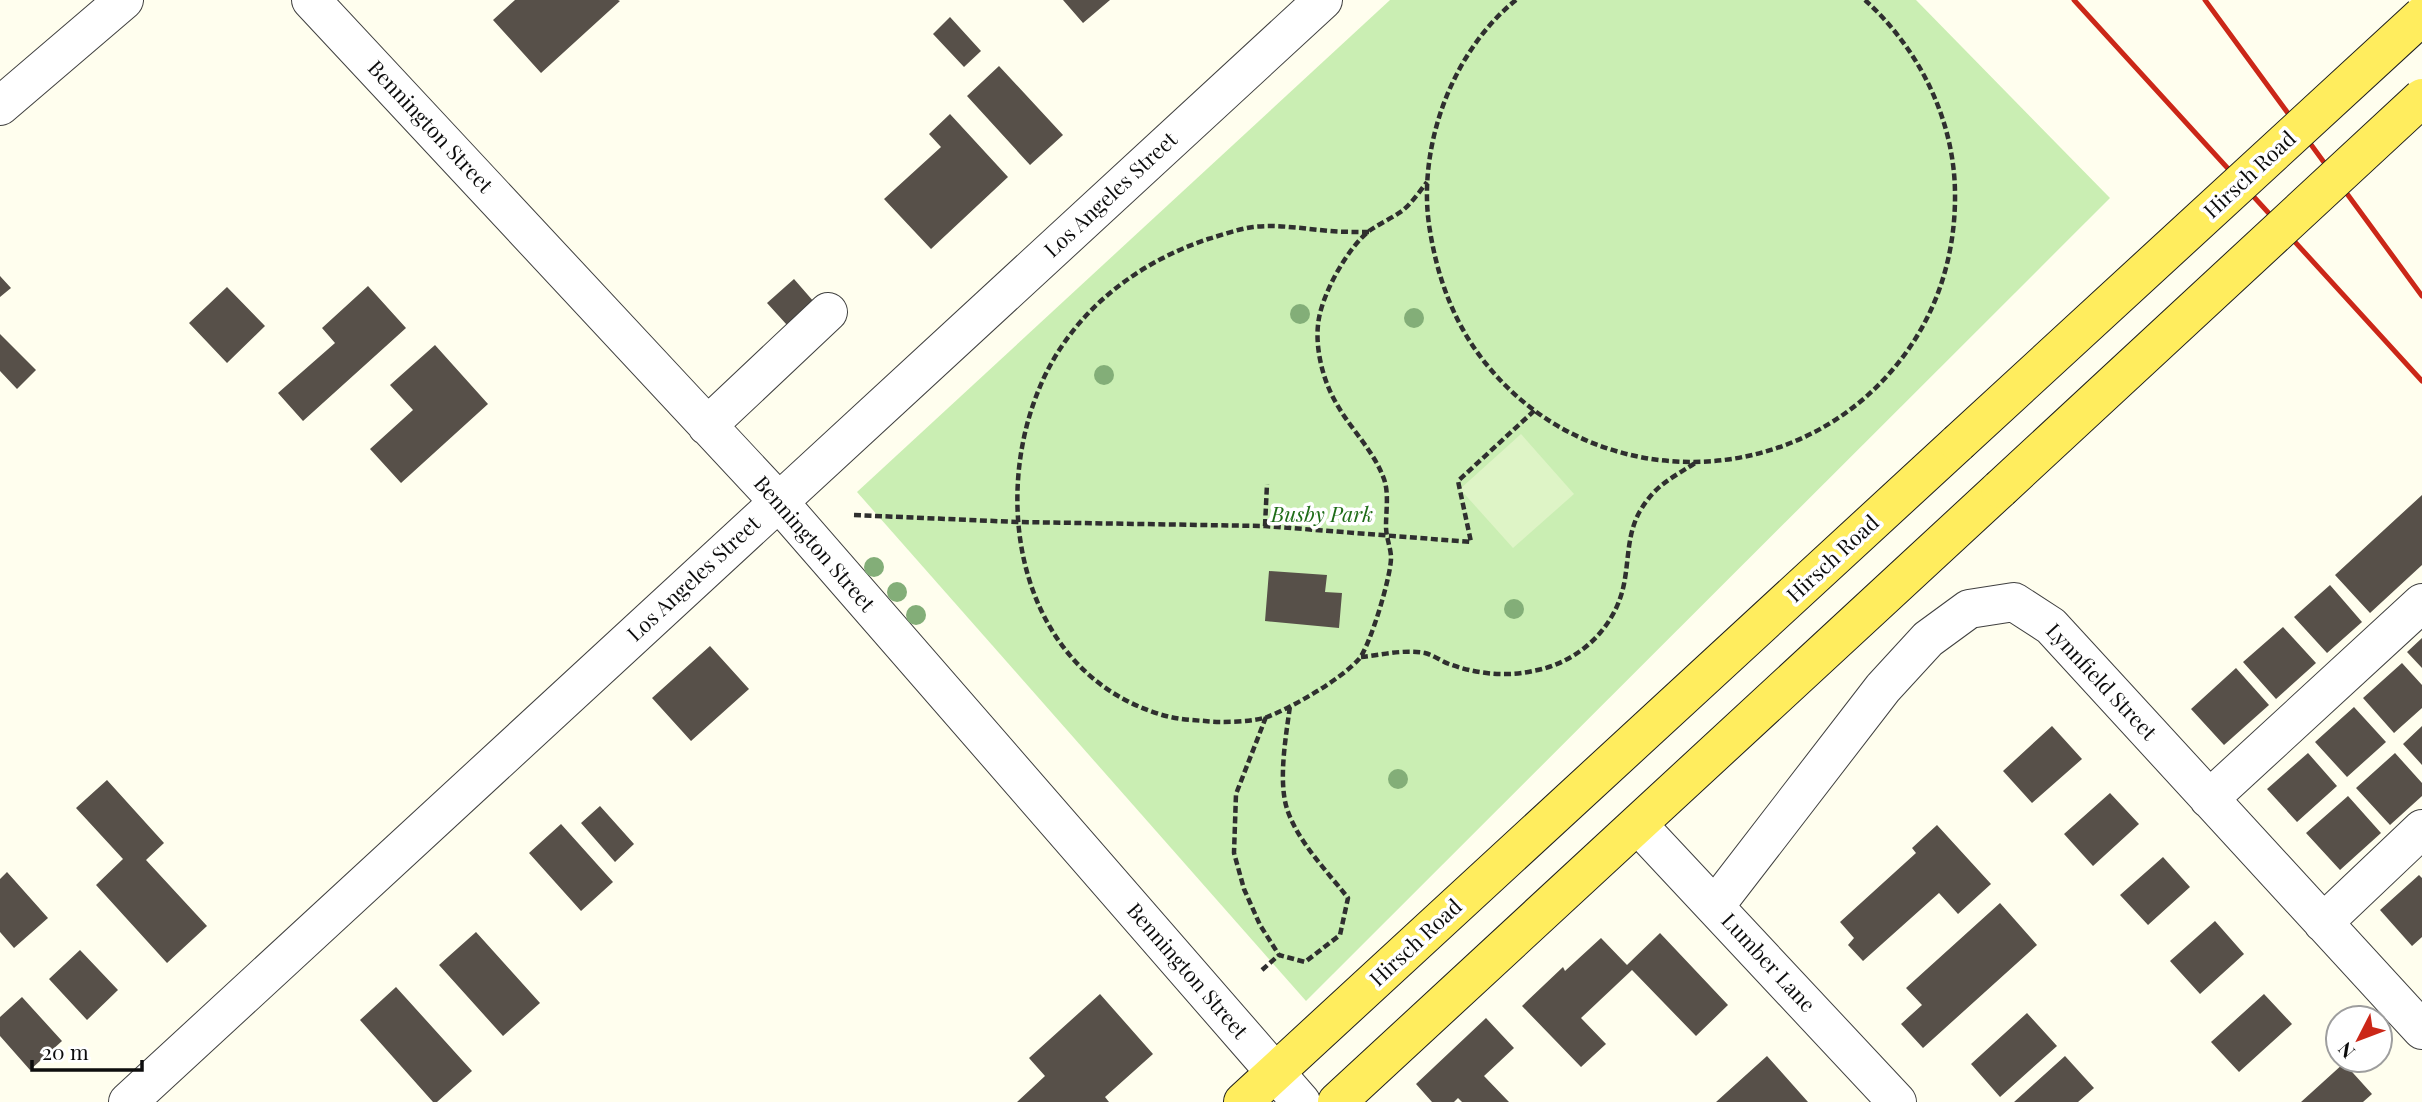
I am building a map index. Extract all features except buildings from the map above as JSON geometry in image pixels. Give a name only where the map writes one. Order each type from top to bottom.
[{"type":"main road","name":"Hirsch Road","points":[[1243,1102],[2422,16]]},
{"type":"main road","points":[[1337,1102],[2422,98]]},
{"type":"street","points":[[0,106],[124,0]]},
{"type":"street","name":"Bennington Street","points":[[311,0],[778,501],[1301,1102]]},
{"type":"street","name":"Los Angeles Street","points":[[128,1102],[1323,0]]},
{"type":"street","points":[[707,425],[828,312]]},
{"type":"street","name":"Lynnfield Street","points":[[1715,906],[1883,688],[1928,639],[1969,608],[2014,602],[2051,626],[2422,1031]]},
{"type":"street","points":[[2209,799],[2422,603]]},
{"type":"street","name":"Lumber Lane","points":[[1638,825],[1897,1102]]},
{"type":"street","points":[[2323,923],[2422,829]]},
{"type":"path","points":[[1516,0],[1482,36],[1460,69],[1443,104],[1432,142],[1427,182],[1428,221],[1434,261],[1447,298],[1465,333],[1488,366],[1535,410],[1580,438],[1618,452],[1656,460],[1696,463],[1735,460],[1773,450],[1810,435],[1844,415],[1874,390],[1901,360],[1923,328],[1939,292],[1950,254],[1955,215],[1955,175],[1948,136],[1936,99],[1918,63],[1895,31],[1865,0]]},
{"type":"path","points":[[1369,232],[1334,232],[1291,226],[1252,227],[1181,248],[1148,264],[1114,288],[1070,335],[1041,384],[1020,458],[1016,488],[1017,522],[1023,561],[1039,606],[1057,636],[1075,661],[1104,687],[1145,708],[1176,718],[1214,722],[1266,718],[1323,687],[1360,657],[1386,588],[1391,553],[1386,537],[1386,484],[1372,453],[1335,401],[1325,376],[1318,342],[1319,317],[1342,264],[1369,232],[1406,208],[1427,182]]},
{"type":"path","points":[[854,514],[1017,522],[1265,526],[1386,537],[1471,541],[1458,481],[1535,410]]},
{"type":"path","points":[[1360,657],[1410,651],[1428,654],[1447,664],[1468,670],[1507,675],[1535,671],[1562,662],[1587,647],[1606,626],[1614,612],[1624,585],[1632,529],[1641,510],[1662,484],[1674,474],[1696,463]]},
{"type":"path","points":[[1265,526],[1267,484]]},
{"type":"path","points":[[1266,718],[1236,794],[1234,853],[1260,925],[1279,955],[1305,962],[1340,935],[1348,898],[1303,839],[1287,808],[1283,765],[1290,706]]},
{"type":"path","points":[[1262,970],[1279,955]]},
{"type":"green space","name":"Busby Park","points":[[1390,0],[1916,0],[2110,198],[1306,1001],[857,492]]},
{"type":"green space","points":[[1521,434],[1574,494],[1513,548],[1460,489]]},
{"type":"railway","points":[[2074,0],[2422,381]]},
{"type":"railway","points":[[2205,0],[2422,296]]}]
